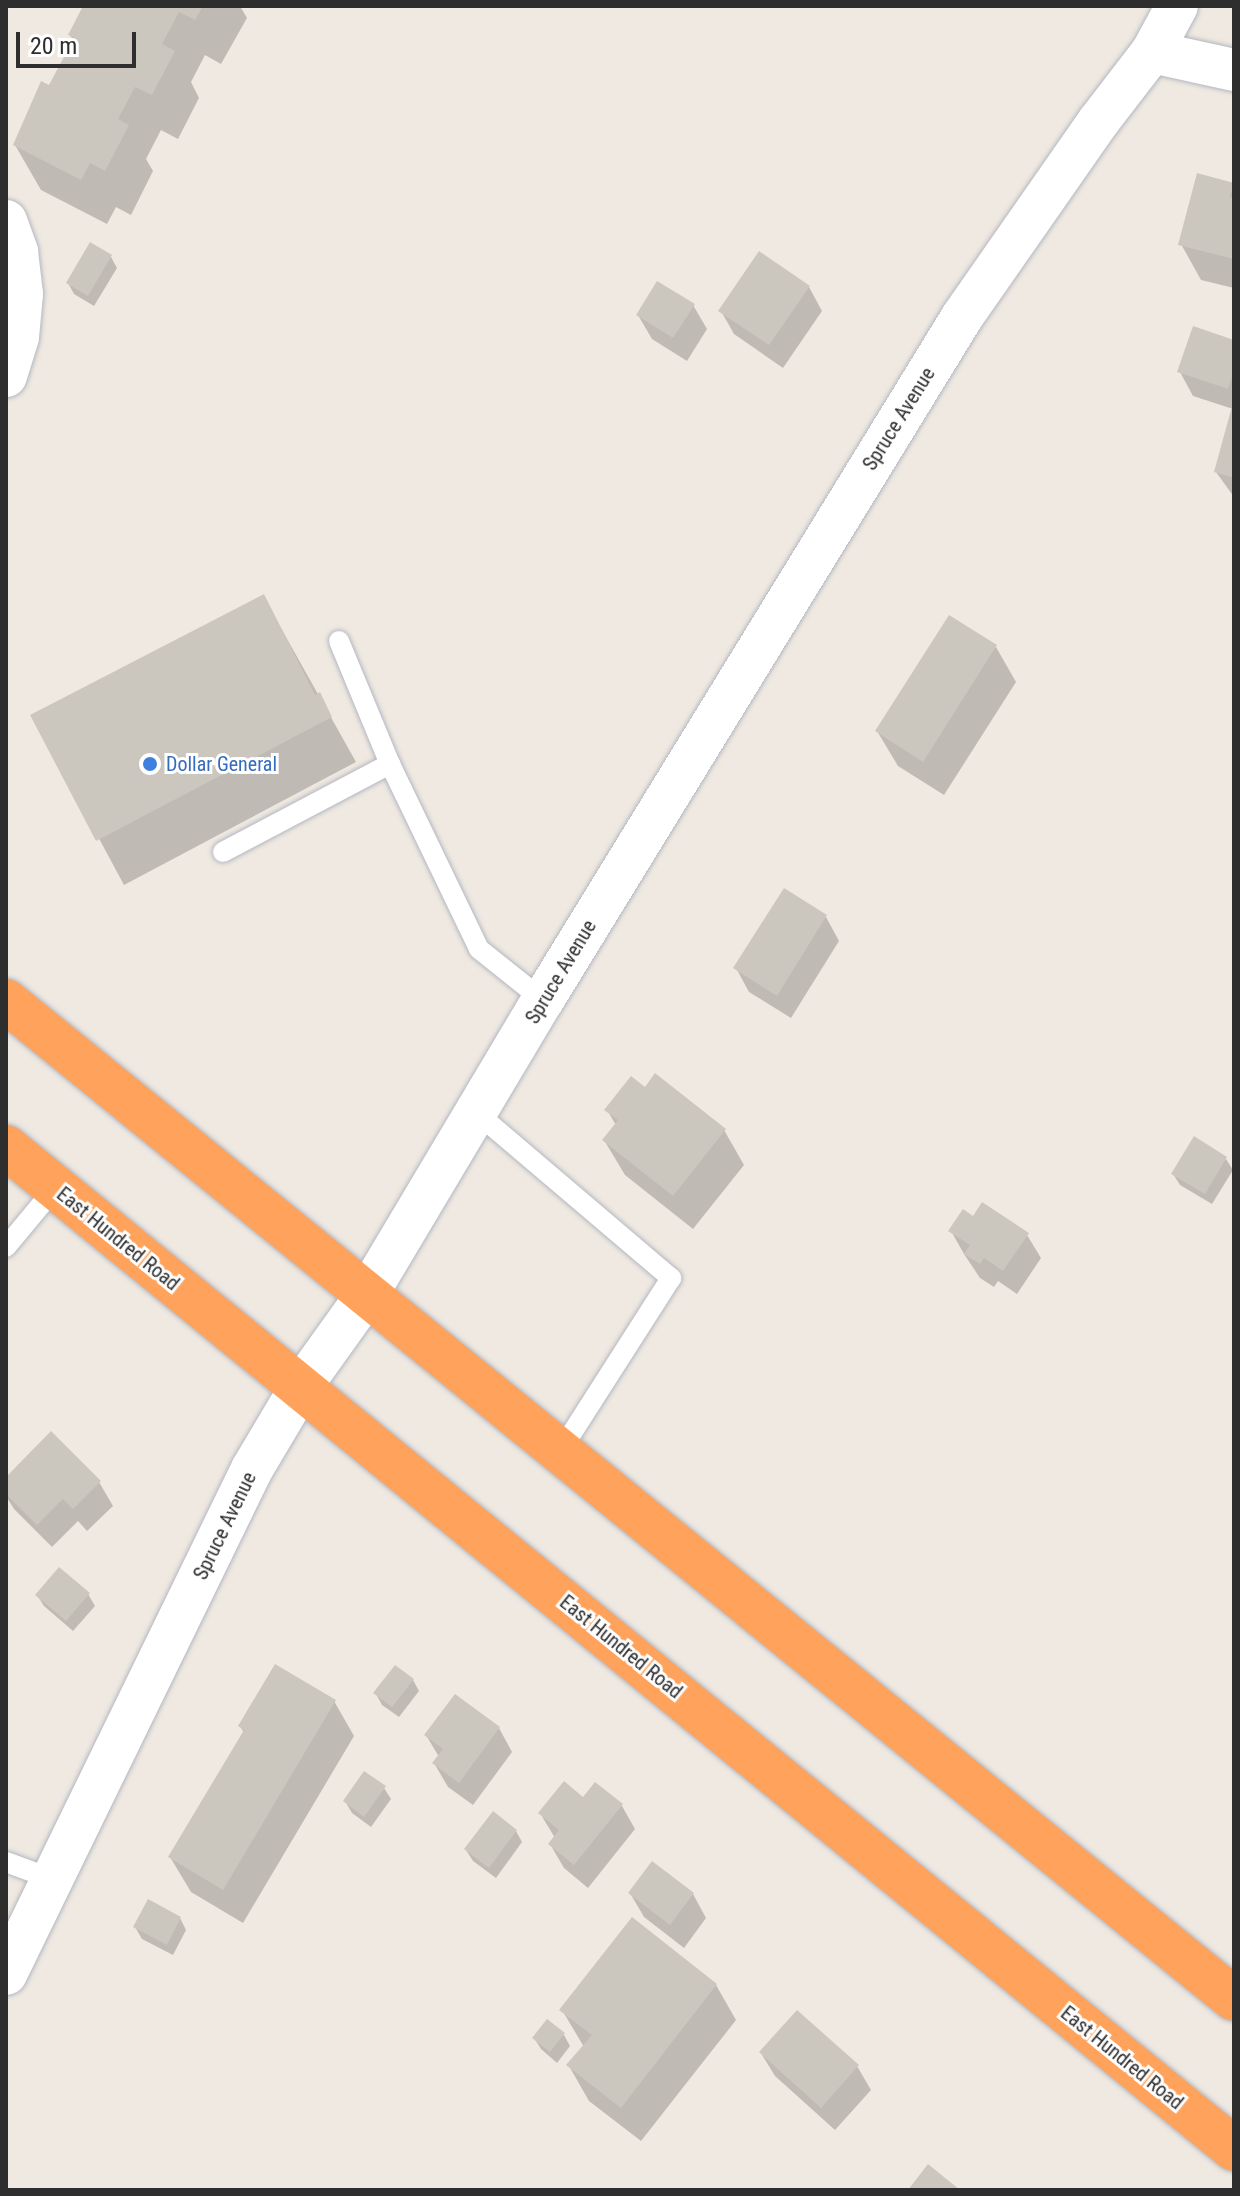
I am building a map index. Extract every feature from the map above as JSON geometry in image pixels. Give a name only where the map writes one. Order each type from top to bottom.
[{"type":"highway","points":[[6,1001],[1234,1999]]},
{"type":"highway","name":"East Hundred Road","points":[[6,1147],[1234,2149]]},
{"type":"street","name":"Spruce Avenue","points":[[6,1974],[252,1469],[300,1388],[368,1293],[543,1000],[962,317],[1098,122],[1152,52],[1177,6]]},
{"type":"street","points":[[1152,52],[1234,70]]},
{"type":"street","points":[[6,221],[17,252],[22,294],[18,337],[6,376]]},
{"type":"lane","points":[[339,641],[390,764],[479,949],[543,1000]]},
{"type":"lane","points":[[223,852],[390,764]]},
{"type":"lane","points":[[477,1113],[671,1278],[561,1450]]},
{"type":"lane","points":[[6,1247],[55,1188]]},
{"type":"lane","points":[[6,1862],[52,1879]]},
{"type":"building","points":[[83,6],[203,6],[195,20],[179,12],[162,44],[175,51],[152,95],[135,87],[118,119],[129,125],[105,171],[90,163],[81,180],[13,145],[41,81],[49,85],[74,38],[68,35]]},
{"type":"building","points":[[1197,173],[1234,183],[1230,197],[1234,198],[1234,259],[1178,245]]},
{"type":"building","points":[[90,242],[112,255],[88,296],[66,283]]},
{"type":"building","points":[[759,251],[810,286],[769,345],[718,311]]},
{"type":"building","points":[[657,281],[695,304],[673,338],[636,315]]},
{"type":"building","points":[[1193,326],[1234,340],[1234,371],[1228,389],[1177,372]]},
{"type":"building","points":[[1234,399],[1234,478],[1214,472]]},
{"type":"building","name":"Dollar General","points":[[264,594],[315,695],[320,692],[332,717],[96,841],[30,715]]},
{"type":"building","points":[[949,615],[997,645],[923,762],[875,731]]},
{"type":"building","points":[[784,888],[827,915],[777,996],[733,968]]},
{"type":"building","points":[[655,1073],[726,1129],[673,1196],[602,1140],[618,1120],[604,1110],[631,1076],[645,1087]]},
{"type":"building","points":[[1194,1136],[1227,1157],[1205,1194],[1171,1174]]},
{"type":"building","points":[[982,1202],[1029,1233],[1003,1271],[984,1258],[980,1264],[964,1254],[970,1245],[948,1231],[963,1209],[973,1216]]},
{"type":"building","points":[[51,1431],[101,1481],[73,1509],[63,1499],[37,1525],[6,1494],[6,1477]]},
{"type":"building","points":[[59,1567],[90,1593],[66,1621],[35,1595]]},
{"type":"building","points":[[275,1664],[336,1700],[223,1890],[168,1857],[244,1730],[238,1726]]},
{"type":"building","points":[[395,1665],[414,1679],[392,1707],[373,1693]]},
{"type":"building","points":[[455,1694],[500,1727],[459,1783],[432,1763],[443,1749],[424,1735]]},
{"type":"building","points":[[364,1771],[386,1786],[364,1817],[343,1801]]},
{"type":"building","points":[[564,1781],[583,1797],[595,1782],[623,1804],[574,1865],[548,1844],[559,1830],[538,1813]]},
{"type":"building","points":[[493,1811],[517,1830],[489,1868],[464,1849]]},
{"type":"building","points":[[652,1861],[694,1893],[670,1925],[628,1893]]},
{"type":"building","points":[[148,1899],[181,1917],[167,1945],[133,1927]]},
{"type":"building","points":[[632,1917],[717,1984],[621,2108],[566,2065],[592,2035],[559,2010]]},
{"type":"building","points":[[797,2010],[859,2065],[821,2108],[759,2052]]},
{"type":"building","points":[[547,2019],[565,2033],[550,2052],[532,2038]]},
{"type":"building","points":[[928,2164],[960,2190],[908,2190]]},
{"type":"place","name":"Dollar General","points":[[150,764]]}]
